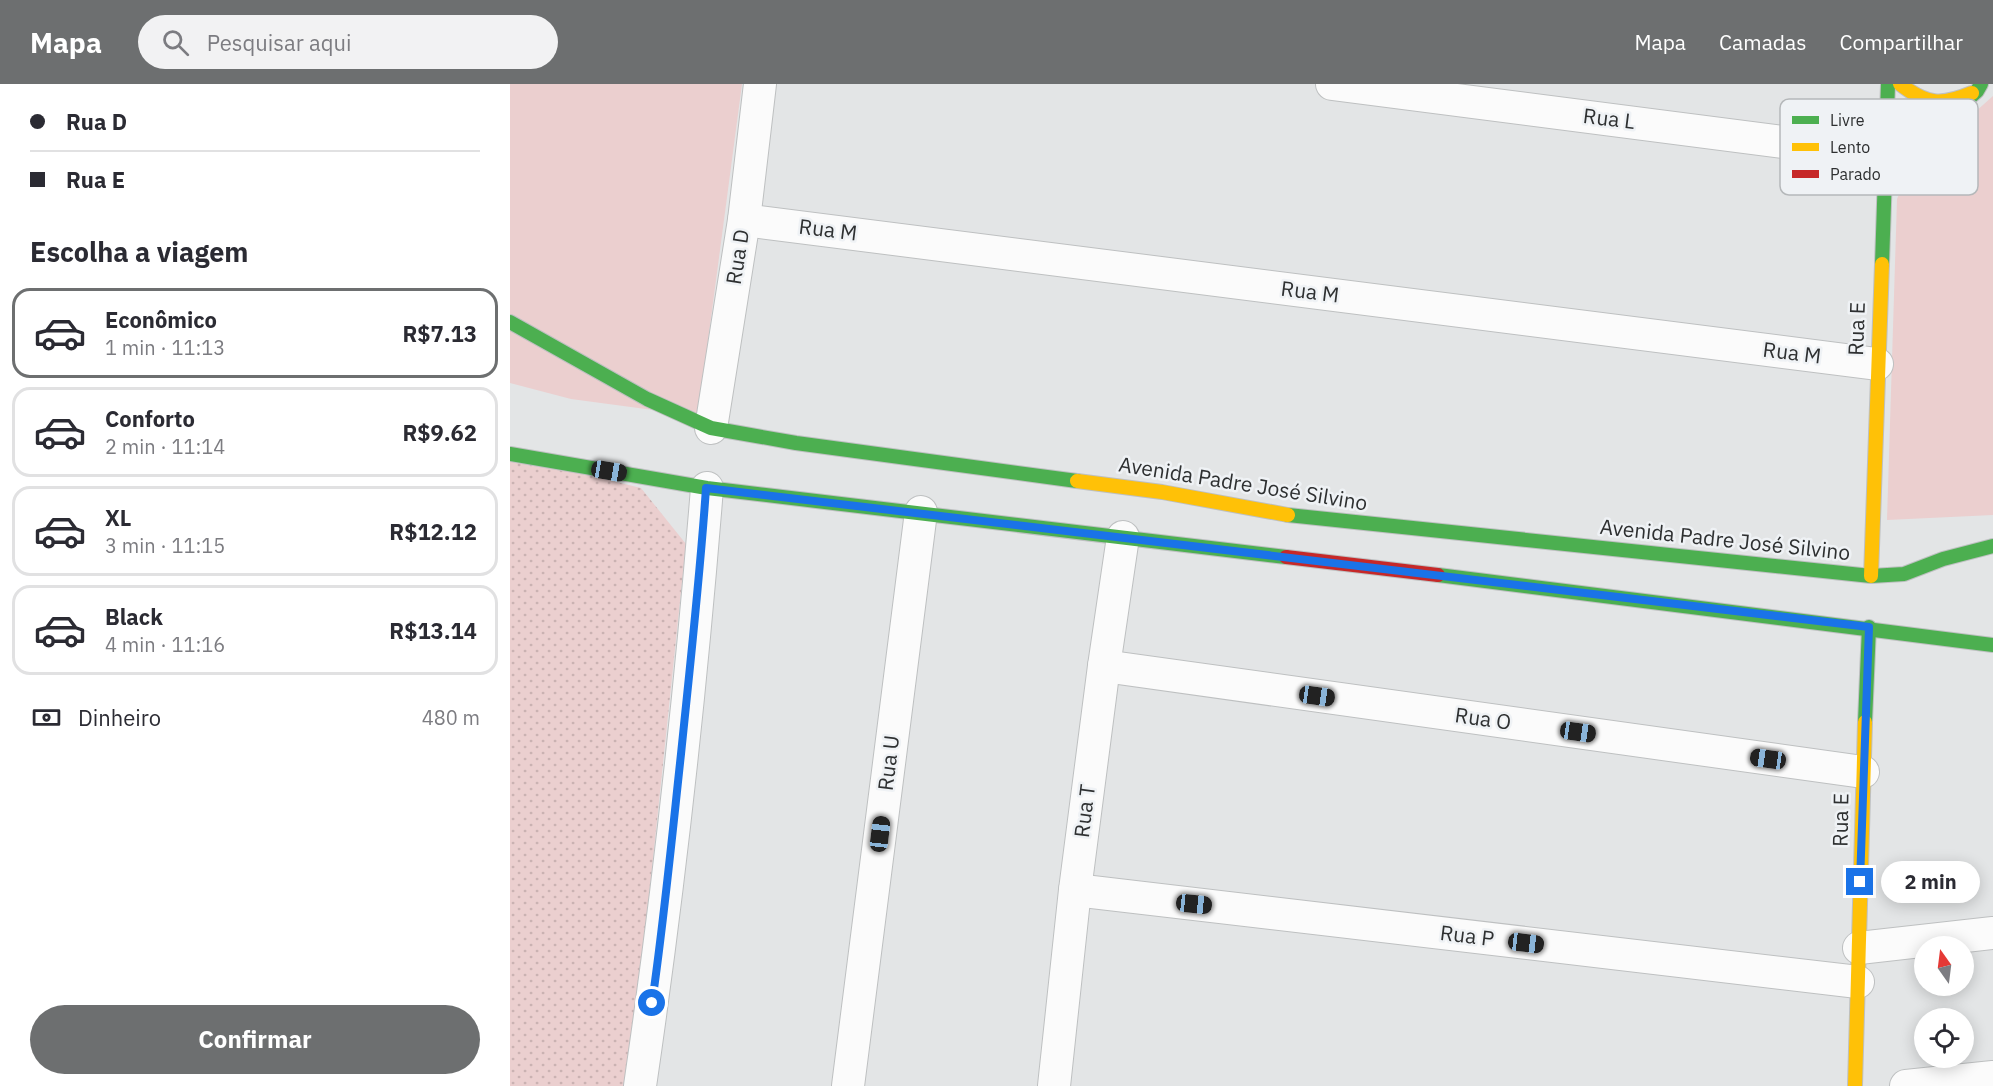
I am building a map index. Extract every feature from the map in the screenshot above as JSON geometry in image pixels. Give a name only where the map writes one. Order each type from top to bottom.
[{"type":"main road","name":"Rua E","points":[[1888,84],[1888,99]]},
{"type":"main road","points":[[1900,84],[1910,92],[1928,99]]},
{"type":"main road","points":[[1958,99],[1982,86]]},
{"type":"main road","points":[[1967,99],[1982,86]]},
{"type":"main road","name":"Rua E","points":[[1870,576],[1884,195]]},
{"type":"main road","name":"Avenida Padre José Silvino","points":[[510,322],[647,399],[711,428],[796,443],[1162,492],[1274,513],[1870,576],[1904,574],[1943,559],[1993,546]]},
{"type":"main road","points":[[510,454],[706,488],[1869,627],[1993,645]]},
{"type":"main road","name":"Rua E","points":[[1855,1086],[1869,627]]},
{"type":"street","name":"Rua D","points":[[711,428],[744,220],[760,84]]},
{"type":"street","name":"Rua L","points":[[1332,84],[1780,141]]},
{"type":"street","name":"Rua M","points":[[744,220],[1877,364]]},
{"type":"street","points":[[640,1086],[662,928],[701,566],[706,488]]},
{"type":"street","name":"Rua U","points":[[848,1086],[921,512]]},
{"type":"street","name":"Rua T","points":[[1054,1086],[1075,890],[1123,537]]},
{"type":"street","name":"Rua O","points":[[1104,666],[1863,772]]},
{"type":"street","name":"Rua P","points":[[1075,890],[1858,982]]},
{"type":"street","points":[[1859,948],[1993,933]]},
{"type":"street","points":[[1906,1086],[1993,1077]]},
{"type":"shaded area","points":[[510,84],[742,84],[698,416],[571,399],[510,383]]},
{"type":"shaded area","points":[[1993,96],[1993,515],[1887,520],[1897,199],[1899,195],[1978,195],[1978,109]]},
{"type":"shaded area","points":[[510,456],[641,488],[686,544],[638,1002],[625,1086],[510,1086]]},
{"type":"traffic: fast","points":[[1888,84],[1888,99]]},
{"type":"traffic: fast","points":[[1968,99],[1981,84]]},
{"type":"traffic: fast","points":[[1882,264],[1884,195]]},
{"type":"traffic: fast","points":[[510,322],[647,399],[711,428],[796,443],[1077,481]]},
{"type":"traffic: fast","points":[[510,454],[707,488],[1286,557]]},
{"type":"traffic: fast","points":[[1288,515],[1871,576],[1904,574],[1943,559],[1993,546]]},
{"type":"traffic: fast","points":[[1438,575],[1993,645]]},
{"type":"traffic: fast","points":[[1865,722],[1869,627]]},
{"type":"traffic: slow","points":[[1900,84],[1924,99]]},
{"type":"traffic: slow","points":[[1954,99],[1972,93]]},
{"type":"traffic: slow","points":[[1871,576],[1882,264]]},
{"type":"traffic: slow","points":[[1077,481],[1162,492],[1288,515]]},
{"type":"traffic: slow","points":[[1855,1086],[1865,722]]},
{"type":"traffic: jam","points":[[1286,557],[1438,575]]},
{"type":"route","points":[[652,1003],[661,940],[701,566],[706,488],[1869,627],[1860,882]]}]
